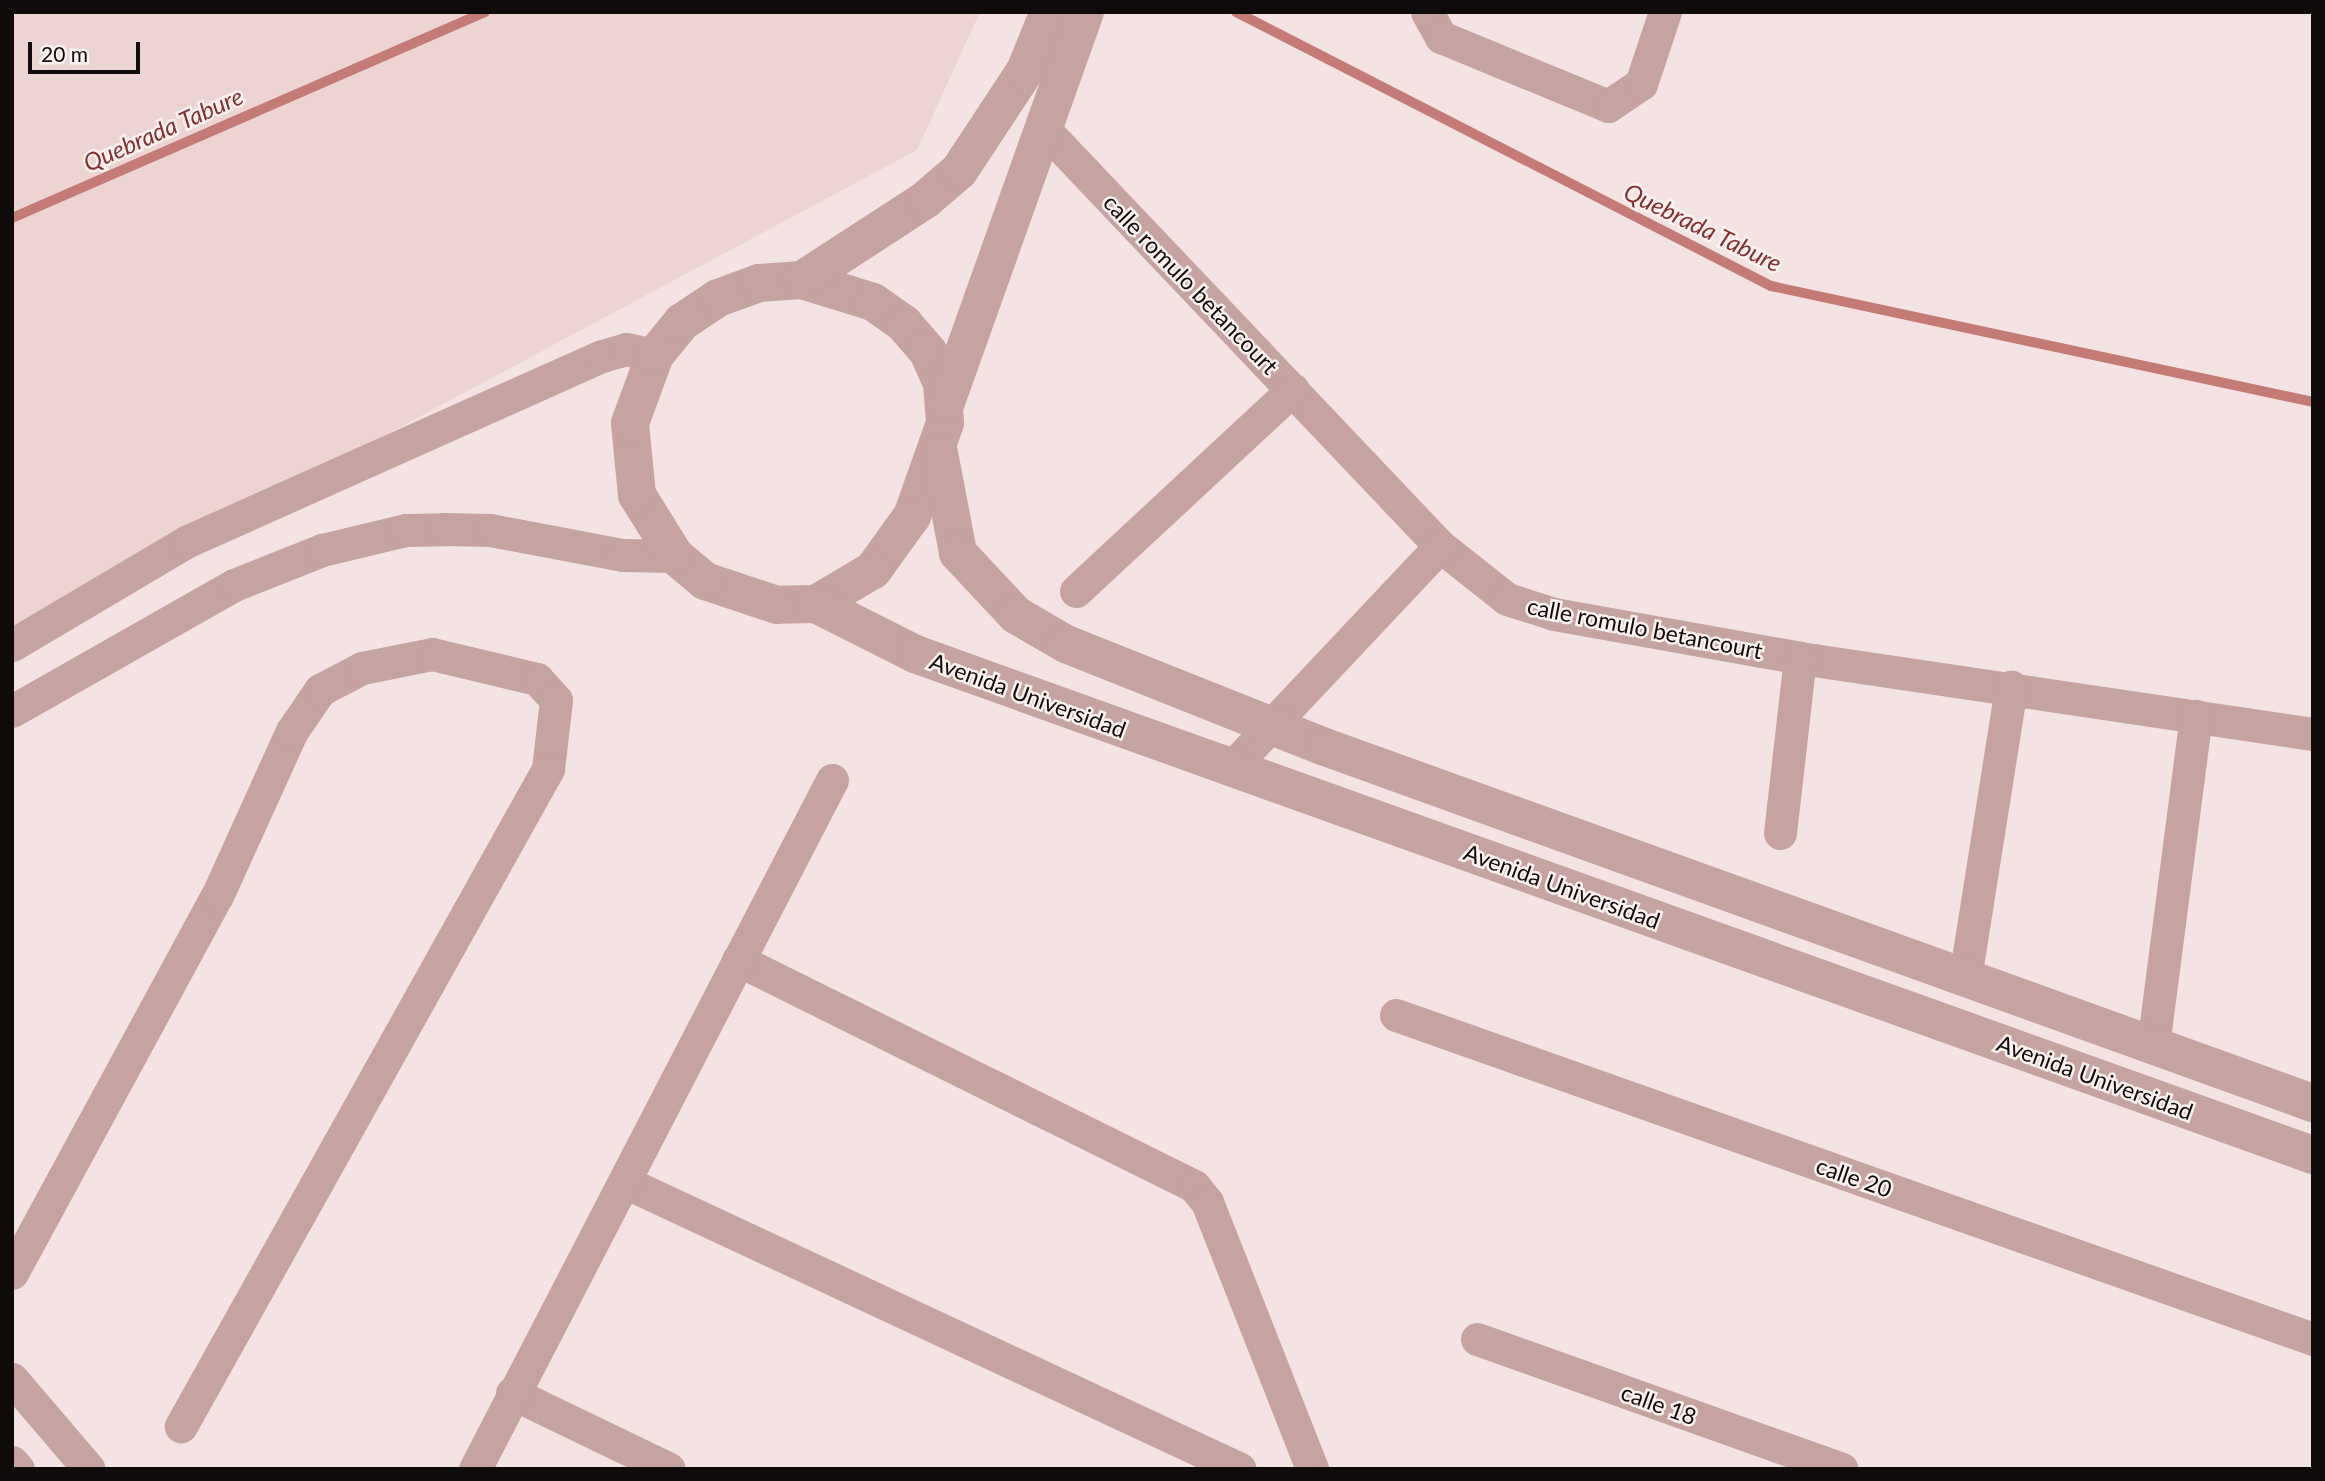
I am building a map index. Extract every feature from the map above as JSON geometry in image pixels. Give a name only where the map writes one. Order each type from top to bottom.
[{"type":"street","points":[[802,281],[925,200],[959,170],[1025,71],[1049,12]]},
{"type":"street","points":[[1085,12],[945,405],[939,453],[958,553],[1016,615],[1066,644],[1266,723],[2313,1103]]},
{"type":"street","points":[[1427,12],[1441,37],[1608,106],[1641,84],[1665,12]]},
{"type":"street","name":"calle romulo betancourt","points":[[1044,129],[1440,546],[1507,599],[1542,610],[1800,658],[2011,687],[2313,734]]},
{"type":"street","points":[[939,453],[892,548],[873,570],[816,604],[740,597],[675,556],[642,506],[630,459],[635,400],[655,355],[682,322],[718,298],[759,283],[802,281],[873,302],[904,324],[928,352],[945,405]]},
{"type":"street","points":[[12,645],[188,541],[601,356],[626,349],[655,355]]},
{"type":"street","points":[[1076,591],[1293,389]]},
{"type":"street","points":[[12,711],[234,585],[322,550],[407,530],[468,530],[622,555],[675,556]]},
{"type":"street","points":[[1231,768],[1266,723],[1440,546]]},
{"type":"street","name":"Avenida Universidad","points":[[816,604],[915,654],[2313,1155]]},
{"type":"street","points":[[12,1273],[217,896],[292,731],[320,690],[362,668],[432,654],[537,679],[556,700],[548,769],[181,1426]]},
{"type":"street","points":[[1780,834],[1800,658]]},
{"type":"street","points":[[1965,978],[2011,687]]},
{"type":"street","points":[[2153,1045],[2196,716]]},
{"type":"street","points":[[475,1469],[512,1393],[627,1183],[738,960],[832,780]]},
{"type":"street","points":[[738,960],[1194,1186],[1207,1202],[1312,1469]]},
{"type":"street","name":"calle 20","points":[[1396,1015],[2313,1339]]},
{"type":"street","points":[[627,1183],[1240,1469]]},
{"type":"street","name":"calle 18","points":[[1476,1339],[1842,1469]]},
{"type":"street","points":[[12,1379],[89,1469]]},
{"type":"street","points":[[512,1393],[669,1469]]},
{"type":"street","points":[[12,1462],[18,1469]]},
{"type":"shaded area","points":[[12,12],[980,12],[917,150],[188,541],[12,626]]},
{"type":"waterway","name":"Quebrada Tabure","points":[[12,218],[485,12]]},
{"type":"waterway","name":"Quebrada Tabure","points":[[1236,12],[1771,286],[2313,402]]}]
